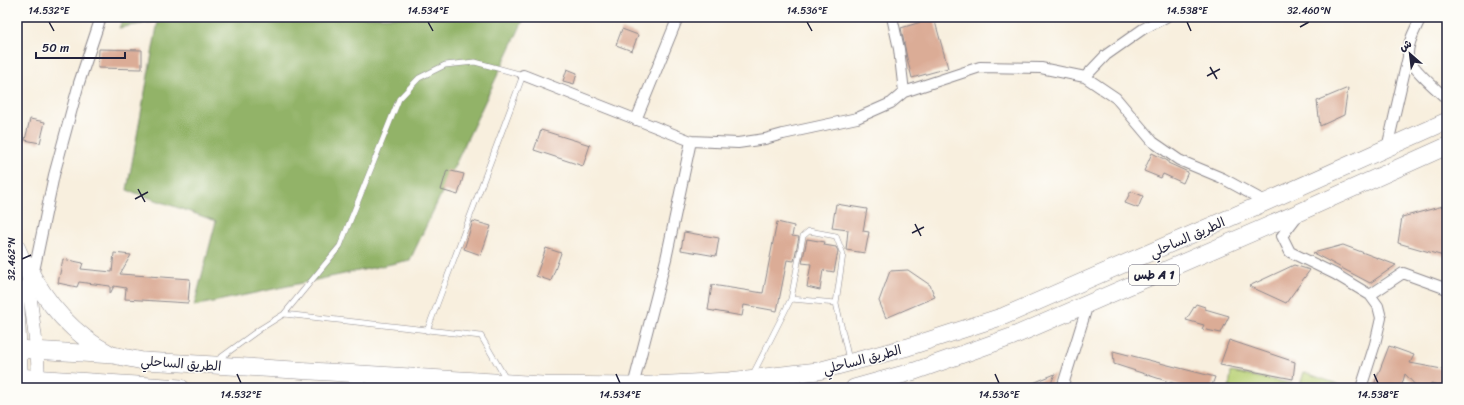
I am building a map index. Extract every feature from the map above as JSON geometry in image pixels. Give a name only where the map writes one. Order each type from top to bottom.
[{"type":"highway","name":"الطريق الساحلي","points":[[18,349],[113,356],[143,361],[508,383],[633,386],[729,381],[818,371],[908,347],[1004,316],[1266,202],[1447,121]]},
{"type":"highway","name":"الطريق الساحلي","points":[[854,388],[915,371],[1011,337],[1300,212],[1447,146]]},
{"type":"highway","points":[[29,271],[50,304],[71,326],[94,346],[113,356]]},
{"type":"highway","name":"الطريق الساحلي","points":[[20,381],[38,384],[135,384],[181,388]]},
{"type":"highway","points":[[113,388],[135,384]]},
{"type":"street","points":[[29,271],[79,83],[101,17]]},
{"type":"street","points":[[636,120],[678,17]]},
{"type":"street","points":[[892,17],[899,49],[904,92]]},
{"type":"street","points":[[1085,77],[1106,55],[1143,29],[1166,17]]},
{"type":"street","points":[[1387,148],[1409,47],[1421,17]]},
{"type":"street","points":[[1408,57],[1417,70],[1447,100]]},
{"type":"street","points":[[522,75],[691,141],[738,143],[765,139],[857,118],[891,103],[904,92],[980,67],[1041,68],[1085,77],[1116,98],[1153,142],[1174,157],[1222,178],[1266,202]]},
{"type":"street","points":[[633,386],[666,259],[691,141]]},
{"type":"street","points":[[1300,212],[1282,236],[1290,252],[1335,274],[1370,295],[1378,306],[1381,318],[1375,344],[1361,388]]},
{"type":"street","points":[[17,244],[29,271],[37,351],[38,384]]},
{"type":"street","points":[[1370,295],[1403,273],[1447,288]]},
{"type":"street","points":[[17,288],[20,381]]},
{"type":"street","points":[[1062,388],[1088,304]]},
{"type":"lane","points":[[210,365],[260,329],[284,314],[340,246],[399,99],[419,78],[445,65],[475,62],[522,75],[427,331]]},
{"type":"lane","points":[[751,379],[790,299],[803,236],[809,231],[836,236],[843,254],[836,303],[850,363]]},
{"type":"lane","points":[[790,299],[836,303]]},
{"type":"lane","points":[[284,314],[481,336],[508,383]]},
{"type":"green space","points":[[124,17],[525,17],[410,260],[194,306],[216,221],[127,190],[158,21],[119,28]]},
{"type":"green space","points":[[1231,372],[1300,385],[1304,372],[1348,388],[1229,388]]},
{"type":"building","points":[[934,18],[948,68],[912,78],[901,28]]},
{"type":"building","points":[[622,29],[638,35],[632,51],[616,45]]},
{"type":"building","points":[[99,49],[142,50],[142,69],[98,68]]},
{"type":"building","points":[[567,69],[577,73],[574,84],[563,81]]},
{"type":"building","points":[[1348,88],[1344,115],[1320,126],[1317,101]]},
{"type":"building","points":[[30,119],[45,122],[40,143],[25,140]]},
{"type":"building","points":[[541,130],[590,145],[583,166],[534,150]]},
{"type":"building","points":[[1152,153],[1168,161],[1168,163],[1188,172],[1183,183],[1163,174],[1161,178],[1144,171]]},
{"type":"building","points":[[447,170],[464,174],[458,195],[441,190]]},
{"type":"building","points":[[1131,191],[1143,196],[1138,208],[1125,203]]},
{"type":"building","points":[[836,204],[867,209],[863,231],[869,232],[865,253],[846,250],[848,230],[832,228]]},
{"type":"building","points":[[1447,205],[1447,257],[1398,243],[1402,217]]},
{"type":"building","points":[[473,221],[491,226],[481,255],[464,249]]},
{"type":"building","points":[[777,222],[794,226],[792,236],[799,237],[794,261],[787,260],[777,311],[744,305],[742,316],[708,310],[712,285],[763,293]]},
{"type":"building","points":[[684,232],[719,238],[716,256],[681,250]]},
{"type":"building","points":[[807,239],[825,242],[824,245],[836,247],[838,251],[834,272],[823,270],[820,290],[807,287],[811,264],[802,263]]},
{"type":"building","points":[[1343,245],[1396,265],[1370,283],[1313,253]]},
{"type":"building","points":[[546,248],[561,253],[551,281],[536,276]]},
{"type":"building","points":[[114,253],[131,255],[120,274],[190,279],[188,303],[125,299],[126,288],[114,286],[110,294],[110,286],[79,282],[77,287],[58,283],[63,259],[83,263],[81,269],[112,272]]},
{"type":"building","points":[[1294,265],[1310,270],[1286,303],[1249,286]]},
{"type":"building","points":[[908,270],[930,285],[935,297],[886,318],[879,301],[890,271]]},
{"type":"building","points":[[1196,304],[1205,307],[1205,309],[1229,316],[1221,333],[1202,329],[1204,325],[1186,320]]},
{"type":"building","points":[[1229,340],[1295,362],[1293,379],[1220,365]]},
{"type":"building","points":[[1389,346],[1414,355],[1410,363],[1447,370],[1447,387],[1431,383],[1430,388],[1418,388],[1405,374],[1401,388],[1383,388],[1374,385]]},
{"type":"building","points":[[1113,351],[1215,377],[1211,388],[1188,388],[1114,364]]},
{"type":"building","points":[[1055,374],[1049,388],[1021,388]]}]
